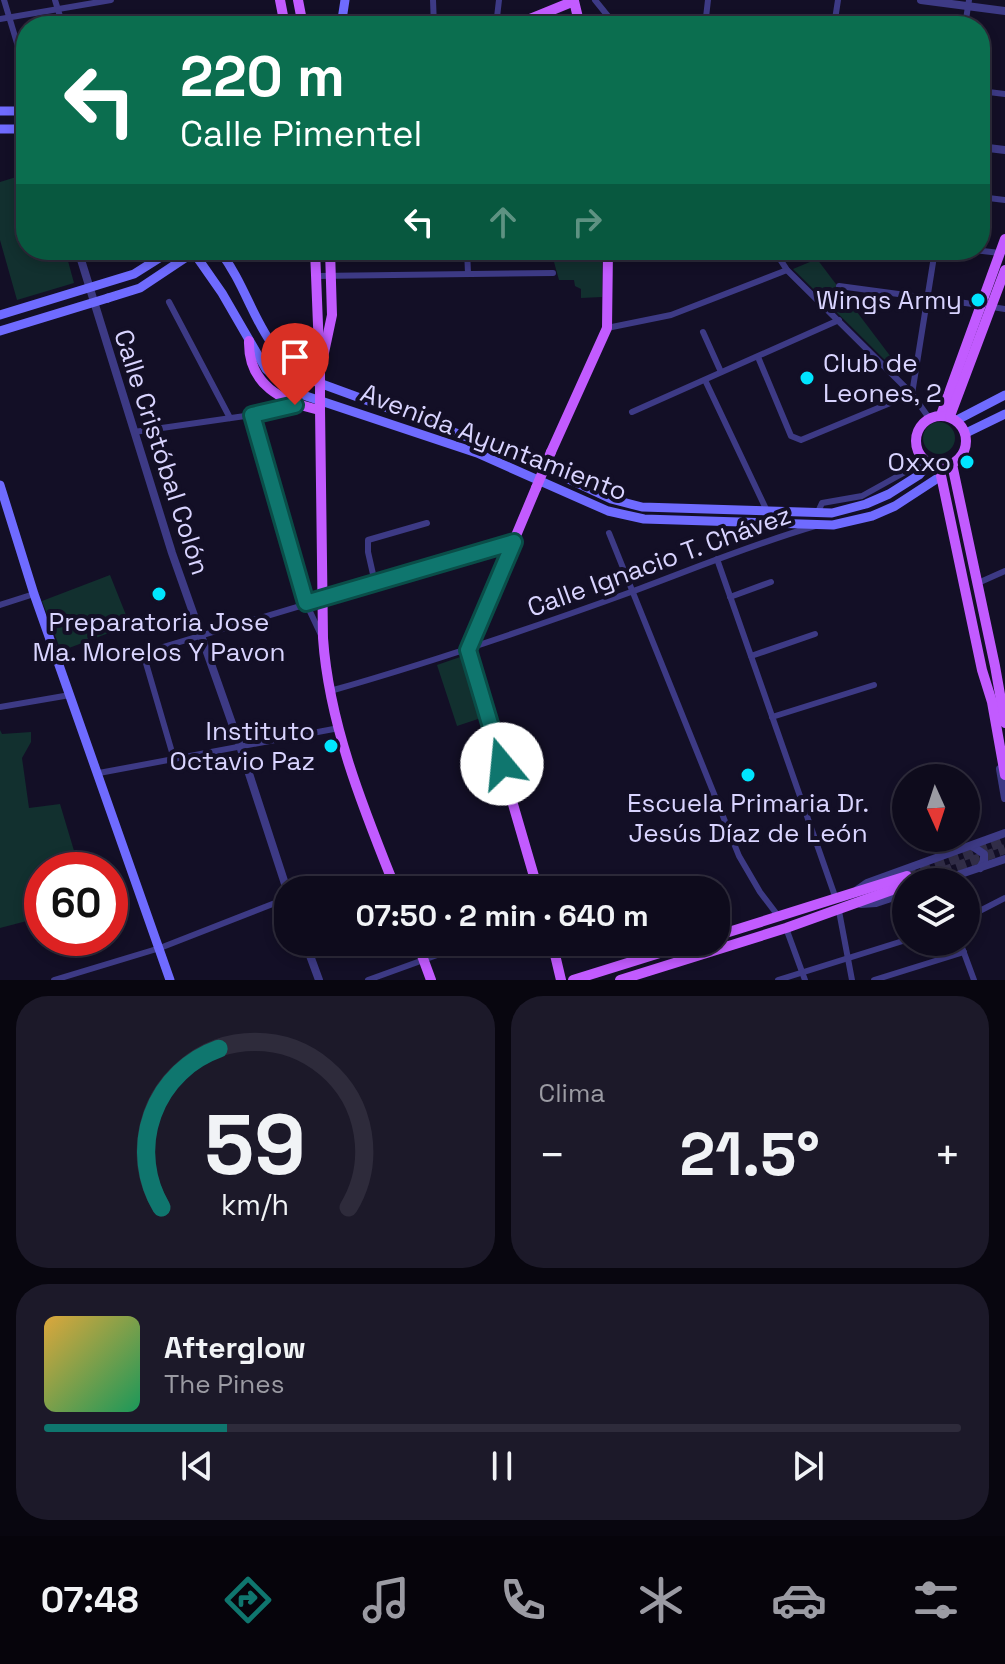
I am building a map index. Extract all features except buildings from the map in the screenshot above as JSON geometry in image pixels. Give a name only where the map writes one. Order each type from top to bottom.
[{"type":"main road","points":[[536,16],[570,1]]},
{"type":"main road","points":[[949,417],[1005,239]]},
{"type":"main road","points":[[0,315],[134,274],[156,260]]},
{"type":"main road","points":[[0,331],[140,288],[181,260]]},
{"type":"main road","name":"Avenida Ayuntamiento","points":[[201,260],[266,369],[286,386],[306,396],[477,453],[608,511],[644,519],[818,526],[850,522],[872,516],[909,498],[934,469]]},
{"type":"main road","name":"Avenida Ayuntamiento","points":[[226,260],[263,333],[280,357],[311,380],[519,456],[611,499],[642,507],[817,514],[846,511],[866,504],[934,469]]},
{"type":"main road","points":[[315,260],[323,638],[339,728],[391,876]]},
{"type":"main road","points":[[320,371],[332,315],[330,260]]},
{"type":"main road","points":[[534,876],[468,650],[607,328],[608,260]]},
{"type":"main road","points":[[986,306],[1005,270]]},
{"type":"main road","points":[[249,341],[248,358],[256,375],[271,390],[295,405],[320,409]]},
{"type":"main road","points":[[1005,395],[949,417],[929,418],[920,426],[916,438],[920,455],[934,469],[982,670],[999,702],[1005,723]]},
{"type":"main road","points":[[966,433],[1005,416]]},
{"type":"main road","points":[[934,469],[952,464],[965,451],[966,433],[949,417]]},
{"type":"main road","points":[[952,464],[1000,673],[999,702],[1005,775]]},
{"type":"main road","points":[[0,485],[34,594],[170,980]]},
{"type":"main road","points":[[620,980],[786,928],[892,885]]},
{"type":"main road","points":[[730,932],[779,917],[838,905]]},
{"type":"main road","points":[[422,956],[431,980]]},
{"type":"main road","points":[[555,956],[561,980]]},
{"type":"main road","points":[[573,980],[650,956]]},
{"type":"street","points":[[4,0],[16,39]]},
{"type":"street","points":[[55,0],[61,16]]},
{"type":"street","points":[[21,16],[80,2],[111,0]]},
{"type":"street","points":[[595,0],[608,16]]},
{"type":"street","points":[[921,0],[968,3],[1005,11]]},
{"type":"street","points":[[0,19],[16,17]]},
{"type":"street","points":[[990,252],[1000,253]]},
{"type":"street","name":"Calle Cristóbal Colón","points":[[81,260],[134,432],[282,876]]},
{"type":"street","points":[[467,260],[468,273]]},
{"type":"street","points":[[780,260],[912,394],[929,418]]},
{"type":"street","points":[[912,394],[934,260]]},
{"type":"street","points":[[607,328],[671,315],[787,270]]},
{"type":"street","points":[[316,276],[553,273]]},
{"type":"street","points":[[839,286],[1005,309]]},
{"type":"street","points":[[169,302],[230,418]]},
{"type":"street","points":[[632,412],[839,320]]},
{"type":"street","points":[[703,332],[721,372]]},
{"type":"street","points":[[758,357],[795,440],[912,394]]},
{"type":"street","points":[[705,380],[767,511]]},
{"type":"street","points":[[134,432],[252,415],[295,405]]},
{"type":"street","points":[[252,415],[306,603],[323,638]]},
{"type":"street","points":[[375,583],[368,540],[427,523]]},
{"type":"street","name":"Calle Ignacio T. Chávez","points":[[330,691],[468,650],[717,559],[818,526]]},
{"type":"street","points":[[609,533],[739,856],[779,917]]},
{"type":"street","points":[[174,759],[143,653],[514,542]]},
{"type":"street","points":[[717,559],[838,905],[852,980]]},
{"type":"street","points":[[978,583],[1003,572],[1005,581]]},
{"type":"street","points":[[730,597],[771,582]]},
{"type":"street","points":[[0,605],[34,594]]},
{"type":"street","points":[[751,656],[815,634]]},
{"type":"street","points":[[982,670],[1005,797]]},
{"type":"street","points":[[772,717],[874,685]]},
{"type":"street","points":[[0,707],[70,695]]},
{"type":"street","points":[[99,773],[339,728]]},
{"type":"street","points":[[980,842],[1005,833]]},
{"type":"street","points":[[979,868],[984,861],[984,854],[980,851]]},
{"type":"street","points":[[892,898],[876,903],[854,899],[867,883],[952,852]]},
{"type":"street","points":[[979,868],[1005,859]]},
{"type":"street","points":[[980,911],[1005,898]]},
{"type":"street","points":[[54,980],[160,948],[274,902]]},
{"type":"street","points":[[786,928],[804,976]]},
{"type":"street","points":[[778,980],[804,976],[892,944]]},
{"type":"street","points":[[310,956],[319,980]]},
{"type":"street","points":[[368,980],[435,956]]},
{"type":"street","points":[[874,980],[951,956]]},
{"type":"street","points":[[965,956],[974,980]]},
{"type":"green space","points":[[16,177],[16,260],[68,260],[74,283],[17,300],[0,240],[0,182]]},
{"type":"green space","points":[[553,260],[602,260],[602,297],[581,298],[581,289],[575,286],[574,280],[559,280]]},
{"type":"green space","points":[[818,260],[903,373],[900,375],[793,269]]},
{"type":"green space","points":[[939,422],[950,427],[955,438],[950,449],[939,454],[928,449],[923,438],[928,427]]},
{"type":"green space","points":[[110,575],[130,625],[61,651],[42,601]]},
{"type":"green space","points":[[463,656],[484,717],[457,726],[437,665]]},
{"type":"green space","points":[[0,730],[2,734],[31,732],[31,742],[22,758],[29,808],[60,804],[74,852],[24,852],[24,922],[0,928]]},
{"type":"tunnel","points":[[929,868],[1005,841]]},
{"type":"tunnel","points":[[953,868],[1005,849]]},
{"type":"place","name":"Wings Army","points":[[978,300]]},
{"type":"place","name":"Club de Leones, 2","points":[[807,378]]},
{"type":"place","name":"Oxxo","points":[[967,462]]},
{"type":"place","name":"Preparatoria Jose Ma. Morelos Y Pavon","points":[[159,594]]},
{"type":"place","name":"Instituto Octavio Paz","points":[[331,746]]},
{"type":"place","name":"Escuela Primaria Dr. Jesús Díaz de León","points":[[748,775]]},
{"type":"route","points":[[295,405],[252,415],[306,603],[514,542],[468,650],[502,764]]}]
